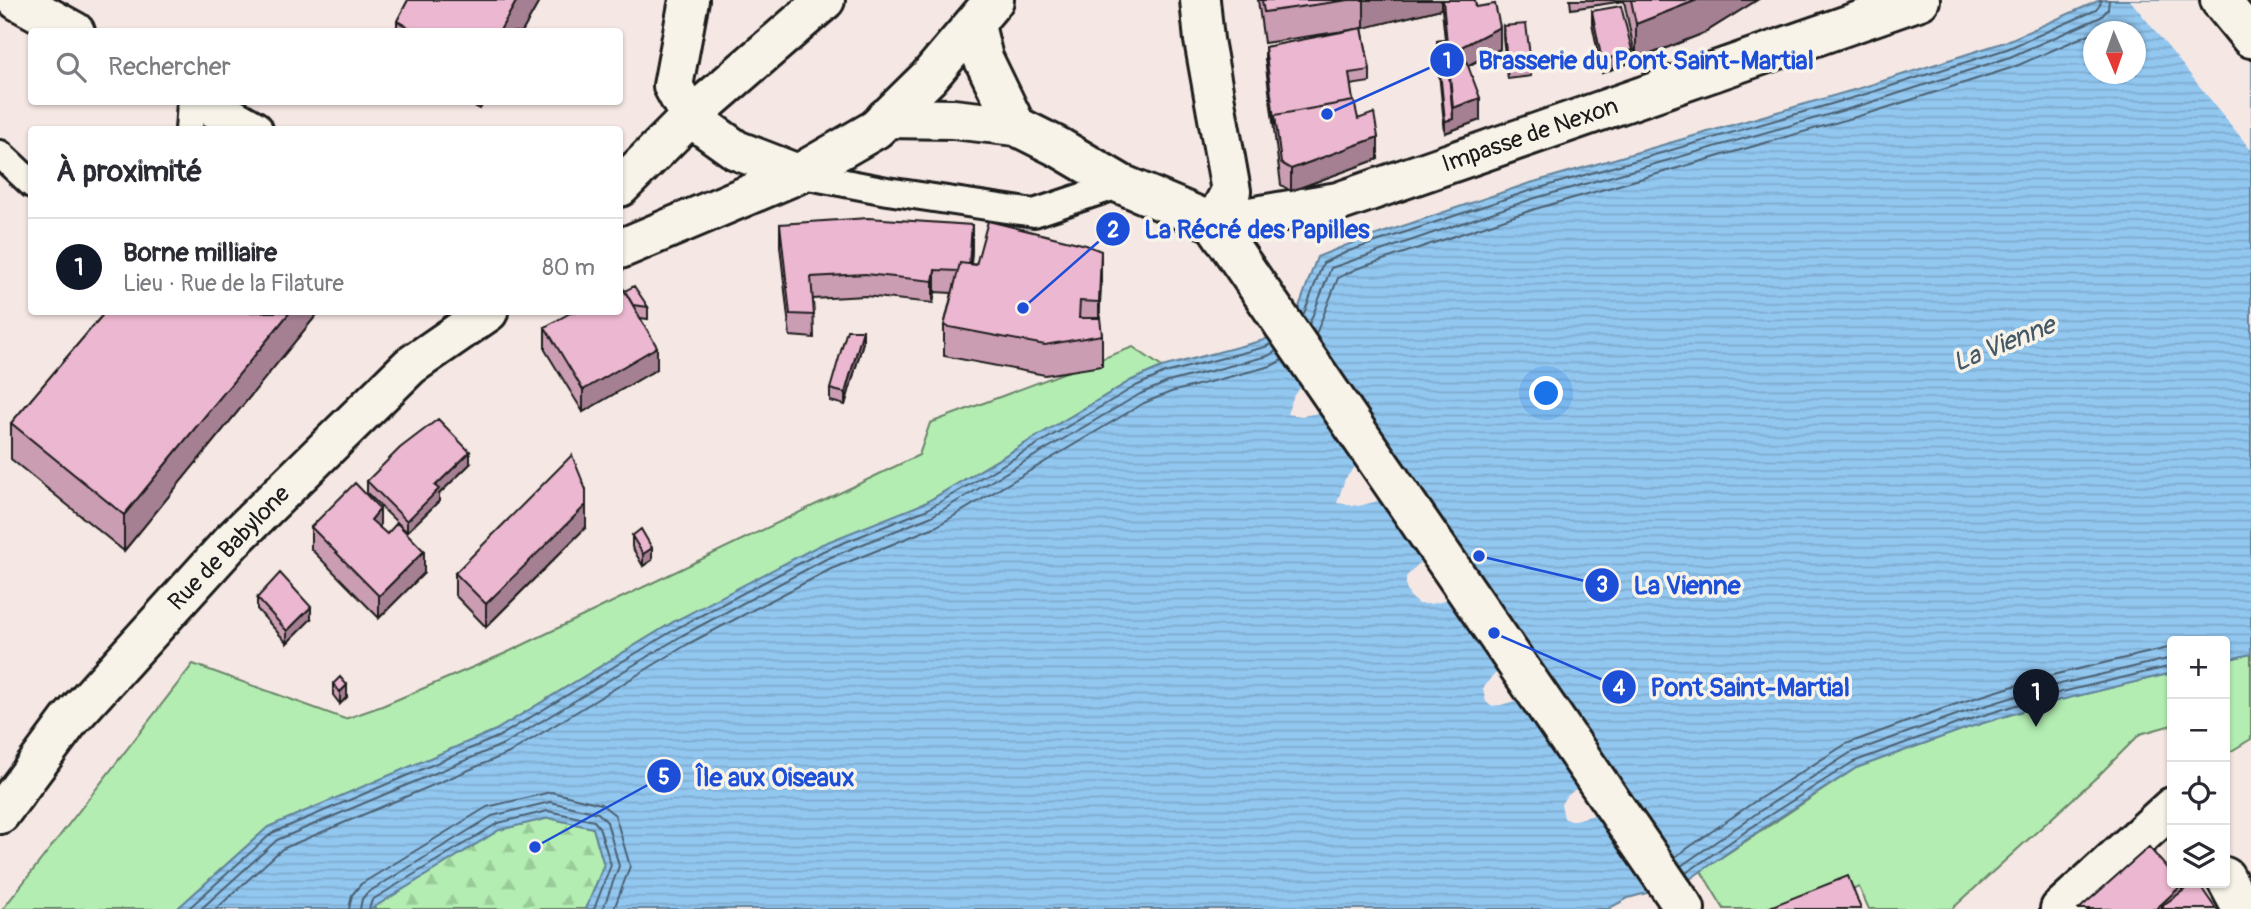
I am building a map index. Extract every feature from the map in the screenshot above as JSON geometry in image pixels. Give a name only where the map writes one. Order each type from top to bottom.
[{"type":"street","points":[[17,0],[68,28]]},
{"type":"street","points":[[689,0],[673,86],[690,117],[736,150],[798,174]]},
{"type":"street","points":[[623,184],[690,117],[825,0]]},
{"type":"street","points":[[1200,0],[1204,40],[1231,191],[1214,223]]},
{"type":"street","name":"Impasse de Nexon","points":[[1214,223],[1338,202],[1920,0]]},
{"type":"street","points":[[2220,0],[2251,38]]},
{"type":"street","points":[[623,248],[798,174],[876,129],[929,77],[977,8]]},
{"type":"street","points":[[977,8],[984,58],[1016,126]]},
{"type":"street","points":[[209,105],[246,126]]},
{"type":"street","points":[[886,118],[953,119],[1016,126],[1121,184],[1214,223],[1685,909]]},
{"type":"street","name":"Rue de Babylone","points":[[0,814],[69,721],[232,541],[410,366],[484,315]]},
{"type":"street","points":[[2060,909],[2167,812]]},
{"type":"street","points":[[2230,886],[2242,909]]},
{"type":"lane","points":[[189,126],[191,105]]},
{"type":"lane","points":[[0,154],[28,180]]},
{"type":"lane","points":[[798,174],[1034,214],[1121,184]]},
{"type":"green space","points":[[1133,347],[1162,367],[1132,380],[925,503],[675,621],[496,730],[268,827],[177,909],[3,909],[193,664],[345,719],[506,653],[919,455],[930,423]]},
{"type":"green space","points":[[2251,654],[2251,739],[2230,752],[2230,699],[2230,659]]},
{"type":"green space","points":[[2167,674],[2167,726],[2140,734],[1952,909],[1869,909],[1859,887],[1806,909],[1724,909],[1701,871],[1856,768],[1967,728],[2048,703]]},
{"type":"green space","points":[[549,818],[593,828],[604,865],[586,909],[371,909],[499,830]]},
{"type":"water","points":[[2100,0],[2251,0],[2251,654],[2230,659],[2230,636],[2167,636],[2167,674],[2048,703],[1967,728],[1856,768],[1684,883],[1628,898],[1608,909],[586,909],[604,865],[593,828],[549,818],[499,830],[371,909],[177,909],[268,827],[496,730],[675,621],[820,545],[925,503],[1132,380],[1162,367],[1264,340],[1295,318],[1317,257],[1527,184],[1864,87],[2005,42]]},
{"type":"pier","points":[[2130,0],[2251,0],[2251,150]]},
{"type":"pier","points":[[1338,367],[1350,386],[1347,391],[1384,444],[1388,441],[1412,474],[1408,477],[1458,550],[1462,547],[1534,665],[1539,662],[1554,684],[1550,686],[1613,777],[1616,774],[1691,882],[1685,886],[1598,814],[1575,820],[1564,818],[1561,804],[1579,786],[1521,699],[1491,706],[1486,702],[1483,689],[1492,676],[1501,670],[1452,596],[1441,602],[1418,604],[1409,595],[1406,577],[1426,556],[1385,499],[1359,506],[1337,503],[1345,479],[1359,462],[1323,412],[1302,416],[1287,414],[1294,395],[1304,383]]},
{"type":"building","points":[[408,0],[517,0],[501,28],[410,28],[397,21]]},
{"type":"building","points":[[1262,0],[1349,0],[1264,12]]},
{"type":"building","points":[[1443,0],[1475,0],[1476,7],[1495,4],[1500,27],[1461,47],[1480,98],[1453,108]]},
{"type":"building","points":[[1631,0],[1697,0],[1636,24]]},
{"type":"building","points":[[1621,6],[1632,50],[1602,61],[1592,11]]},
{"type":"building","points":[[1526,24],[1531,64],[1508,67],[1503,26]]},
{"type":"building","points":[[1362,28],[1370,70],[1349,73],[1353,101],[1275,115],[1275,126],[1265,47]]},
{"type":"building","points":[[1446,40],[1453,119],[1445,121],[1437,41]]},
{"type":"building","points":[[1354,101],[1358,119],[1374,113],[1378,137],[1291,169],[1281,163],[1275,115]]},
{"type":"building","points":[[868,218],[972,225],[969,264],[960,263],[958,271],[935,270],[933,281],[865,274],[811,277],[814,315],[790,314],[780,224]]},
{"type":"building","points":[[988,221],[1101,251],[1099,302],[1080,301],[1079,318],[1100,318],[1102,335],[1045,345],[944,326],[960,263],[976,265]]},
{"type":"building","points":[[634,286],[648,307],[633,305],[625,291]]},
{"type":"building","points":[[623,288],[657,347],[583,390],[545,327],[567,315],[623,315]]},
{"type":"building","points":[[102,315],[288,315],[124,515],[11,423]]},
{"type":"building","points":[[847,330],[863,330],[845,393],[830,389]]},
{"type":"building","points":[[438,419],[470,452],[435,486],[439,489],[407,521],[367,481],[400,448]]},
{"type":"building","points":[[572,455],[586,490],[586,505],[486,604],[455,573]]},
{"type":"building","points":[[355,483],[380,509],[371,520],[387,534],[397,523],[424,551],[379,596],[311,527]]},
{"type":"building","points":[[641,529],[652,548],[643,554],[632,536]]},
{"type":"building","points":[[280,573],[311,607],[287,631],[257,598]]},
{"type":"building","points":[[340,677],[347,685],[340,692],[333,684]]},
{"type":"building","points":[[2149,847],[2167,868],[2167,888],[2179,888],[2156,909],[2079,909]]},
{"type":"building","points":[[1848,876],[1861,909],[1765,909]]},
{"type":"building","points":[[2187,888],[2201,888],[2216,909],[2164,909],[2162,906]]},
{"type":"place","name":"Brasserie du Pont Saint-Martial","points":[[1327,114]]},
{"type":"place","name":"La Récré des Papilles","points":[[1023,308]]},
{"type":"place","name":"La Vienne","points":[[1479,556]]},
{"type":"place","name":"Pont Saint-Martial","points":[[1494,633]]},
{"type":"place","name":"Borne milliaire","points":[[2036,727]]},
{"type":"place","name":"Île aux Oiseaux","points":[[535,847]]}]
